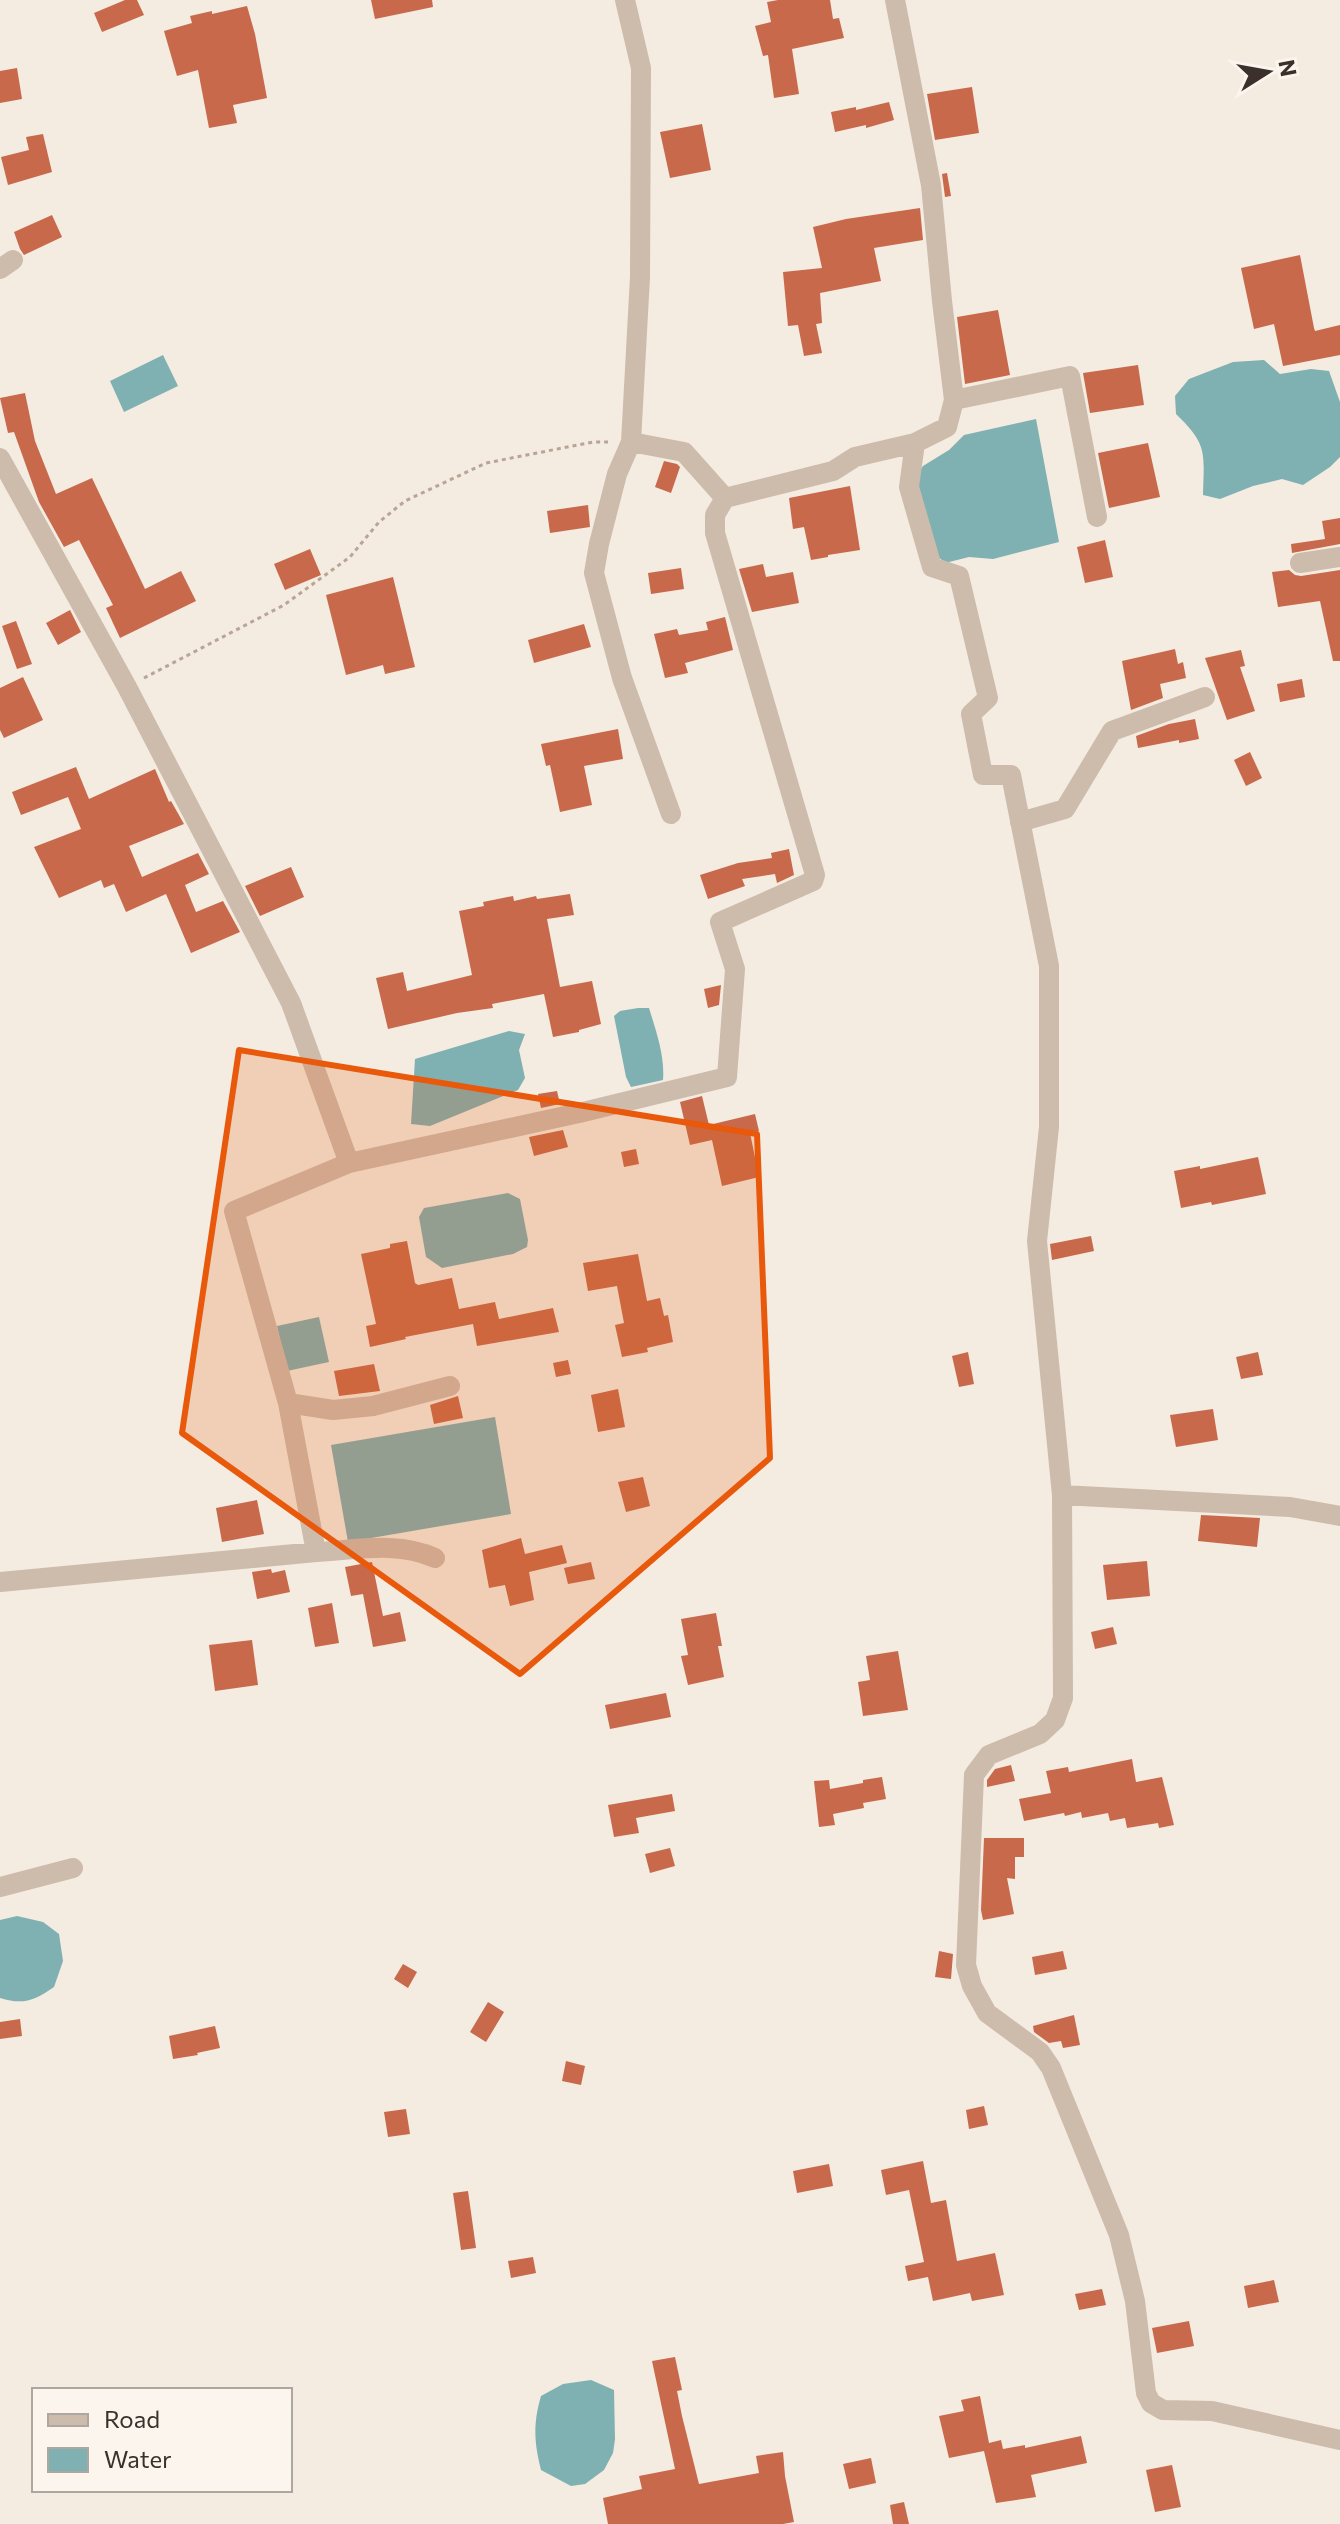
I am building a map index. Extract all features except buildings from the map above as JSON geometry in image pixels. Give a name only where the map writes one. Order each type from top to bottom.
[{"type":"street","points":[[625,0],[641,68],[640,277],[631,442],[617,474],[594,573],[622,678],[671,814]]},
{"type":"street","points":[[316,1552],[288,1403],[234,1211],[349,1163],[727,1077],[735,969],[720,922],[813,881],[815,875],[715,533],[715,515],[725,498],[833,471],[855,457],[915,443],[947,427],[954,400],[931,185],[895,0]]},
{"type":"street","points":[[954,400],[1070,376],[1097,517]]},
{"type":"street","points":[[631,442],[684,452],[725,498]]},
{"type":"street","points":[[915,443],[909,487],[932,567],[959,576],[988,698],[971,714],[983,775],[1011,775],[1049,966],[1049,1127],[1037,1241],[1062,1495],[1063,1698],[1055,1720],[1040,1734],[989,1755],[974,1775],[966,1965],[972,1986],[987,2013],[1040,2052],[1051,2068],[1119,2235],[1135,2301],[1146,2393],[1151,2403],[1163,2410],[1212,2411],[1340,2440]]},
{"type":"street","points":[[0,458],[127,687],[291,1003],[349,1163]]},
{"type":"street","points":[[1300,563],[1340,557]]},
{"type":"street","points":[[1020,822],[1065,809],[1112,731],[1205,697]]},
{"type":"street","points":[[288,1403],[333,1410],[360,1408],[450,1386]]},
{"type":"street","points":[[1062,1495],[1290,1507],[1340,1516]]},
{"type":"street","points":[[0,1582],[395,1547],[417,1550],[435,1558]]},
{"type":"street","points":[[0,1887],[73,1868]]},
{"type":"path","points":[[127,687],[284,605],[350,557],[379,522],[405,501],[486,463],[593,442],[631,442]]},
{"type":"highlighted area","points":[[239,1050],[757,1134],[770,1458],[520,1674],[182,1433]]},
{"type":"water","points":[[163,355],[178,386],[124,412],[110,381]]},
{"type":"water","points":[[1264,360],[1280,374],[1311,369],[1329,371],[1340,402],[1340,457],[1303,485],[1282,479],[1220,499],[1203,495],[1202,450],[1194,434],[1176,414],[1175,396],[1189,379],[1233,362]]},
{"type":"water","points":[[1036,419],[1059,542],[993,559],[969,557],[945,563],[932,551],[916,477],[923,466],[949,450],[964,435]]},
{"type":"water","points":[[649,1008],[661,1053],[663,1080],[631,1087],[626,1077],[614,1016],[620,1011]]},
{"type":"water","points":[[509,1031],[525,1034],[519,1050],[525,1078],[518,1090],[430,1126],[411,1124],[415,1059]]},
{"type":"water","points":[[508,1193],[520,1199],[527,1247],[513,1254],[442,1268],[426,1257],[419,1217],[424,1208]]},
{"type":"water","points":[[319,1317],[329,1362],[287,1371],[277,1326]]},
{"type":"water","points":[[495,1417],[511,1514],[348,1542],[331,1445]]},
{"type":"water","points":[[17,1916],[43,1922],[59,1934],[63,1961],[54,1987],[40,1996],[22,2001],[0,1998],[0,1920]]},
{"type":"water","points":[[591,2380],[614,2390],[613,2453],[604,2470],[585,2484],[571,2486],[541,2470],[536,2442],[537,2415],[541,2396],[563,2384]]}]
